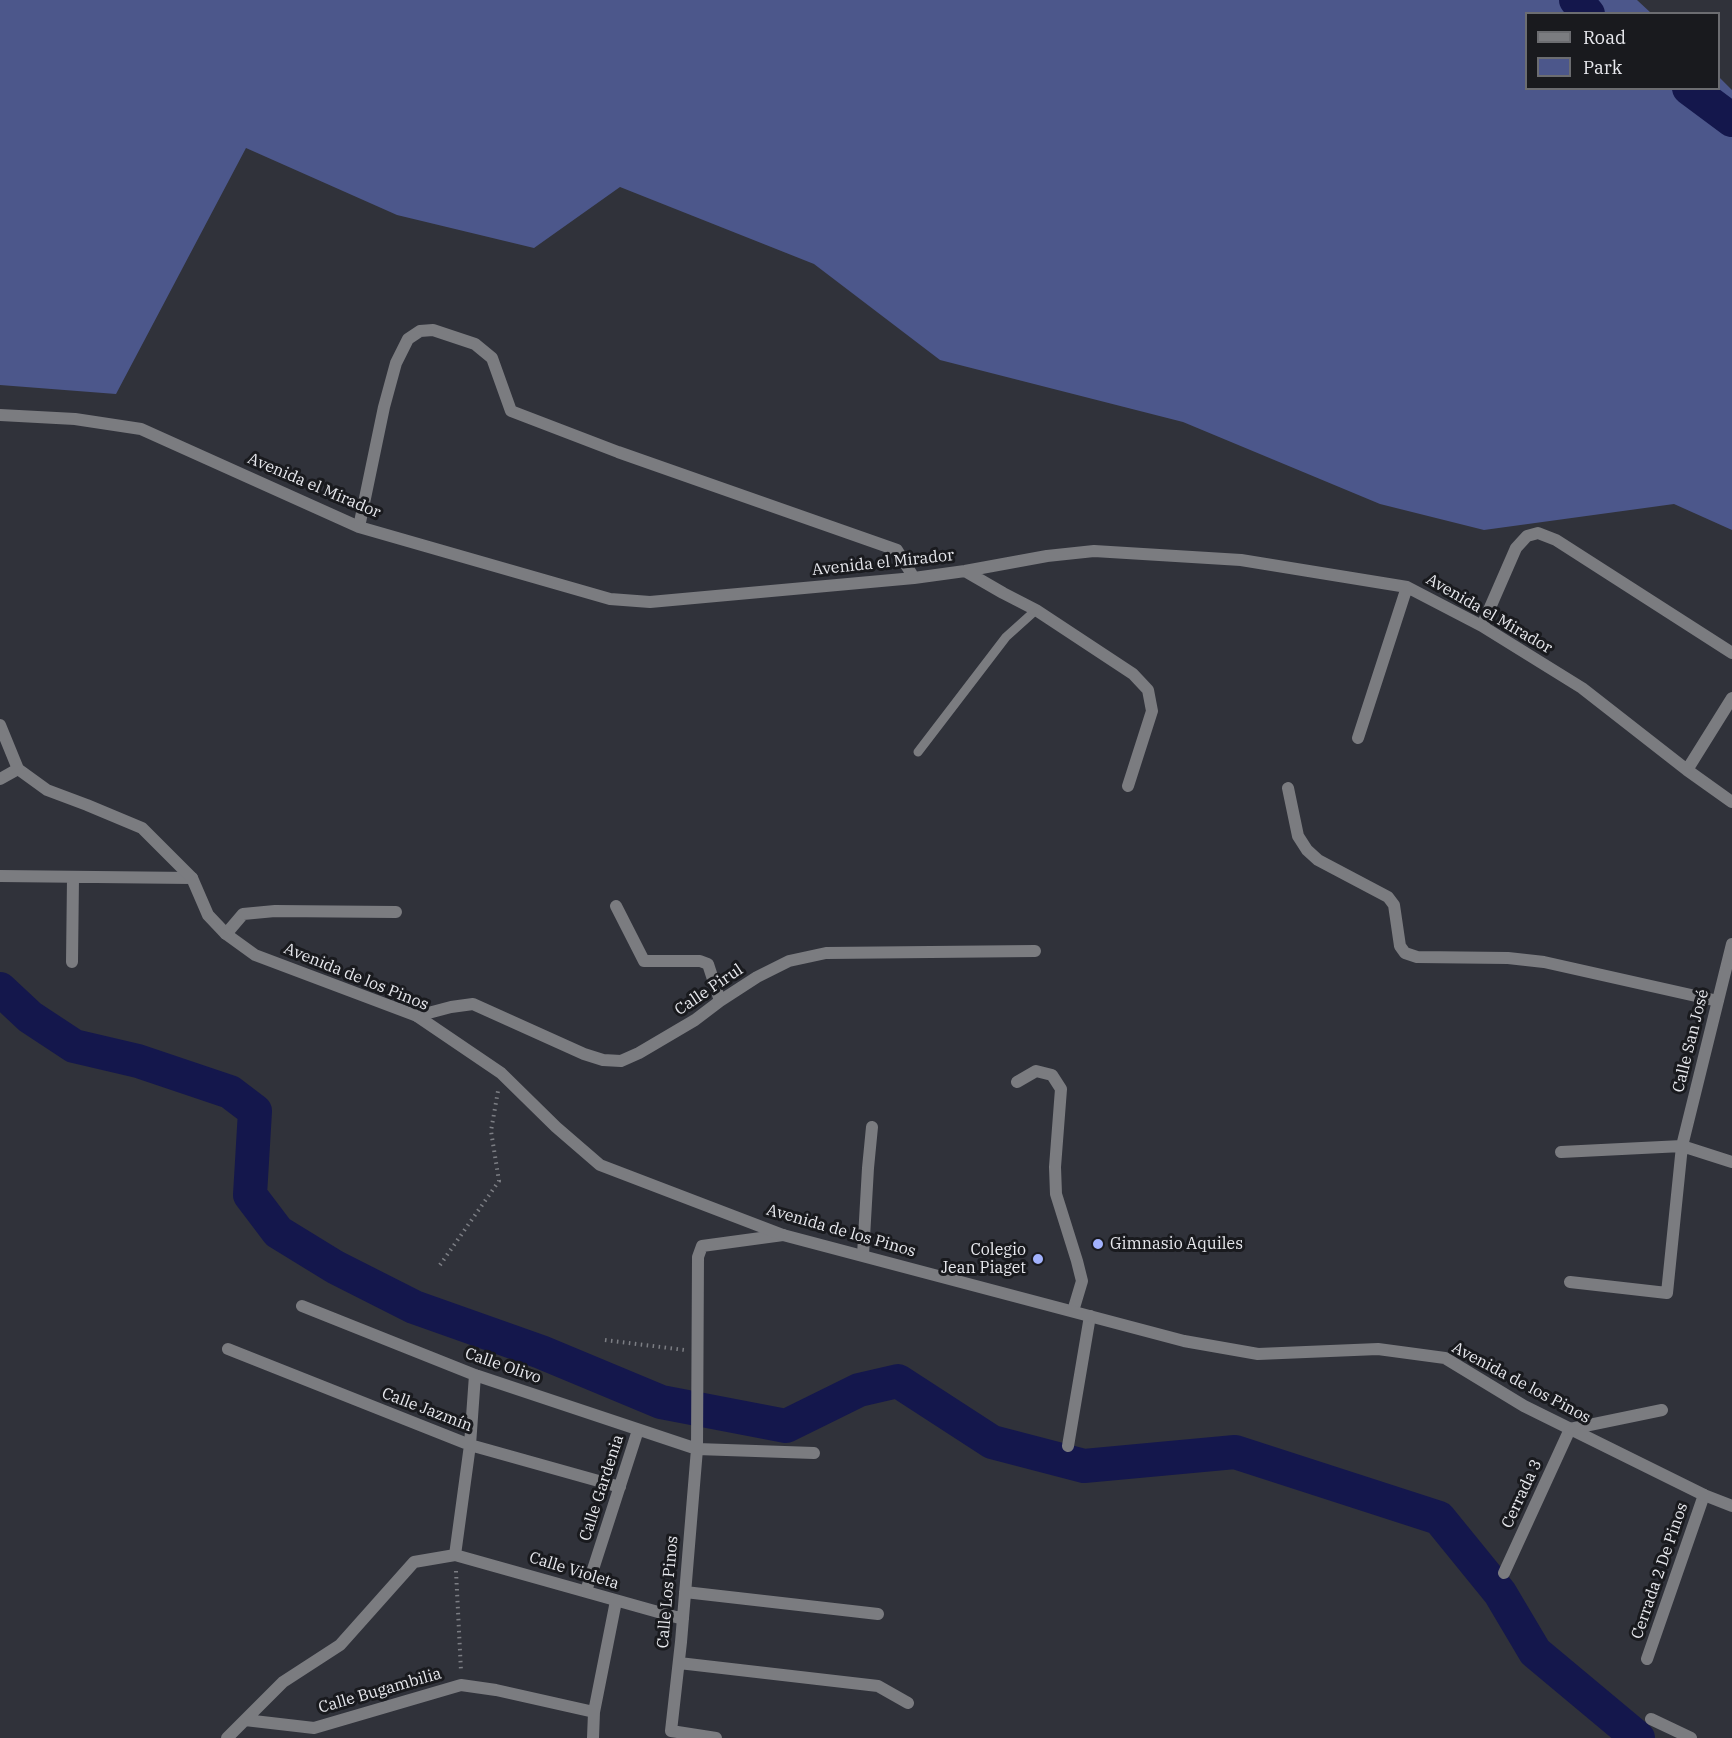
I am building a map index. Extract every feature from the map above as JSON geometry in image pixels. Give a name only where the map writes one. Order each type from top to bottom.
[{"type":"street","points":[[359,526],[384,407],[396,363],[408,339],[420,331],[433,330],[475,344],[492,358],[511,411],[618,452],[897,550],[914,578]]},
{"type":"street","name":"Avenida el Mirador","points":[[0,415],[75,419],[141,429],[359,526],[610,599],[650,602],[914,578],[1047,556],[1094,551],[1241,560],[1407,587],[1482,626],[1582,688],[1732,802]]},
{"type":"street","points":[[1482,626],[1516,548],[1527,536],[1538,533],[1553,538],[1732,653]]},
{"type":"street","points":[[965,571],[1036,610],[1133,674],[1148,690],[1152,711],[1128,786]]},
{"type":"street","points":[[1358,738],[1407,587]]},
{"type":"street","points":[[1687,770],[1732,698]]},
{"type":"street","points":[[0,725],[18,769],[0,779]]},
{"type":"street","name":"Avenida de los Pinos","points":[[18,769],[47,790],[142,828],[192,878],[208,915],[226,934],[255,955],[417,1016],[501,1073],[556,1127],[600,1165],[783,1235],[1184,1341],[1258,1354],[1378,1349],[1445,1358],[1524,1406],[1704,1495],[1732,1506]]},
{"type":"street","points":[[1288,788],[1298,836],[1307,850],[1318,860],[1388,897],[1394,905],[1400,946],[1405,953],[1417,957],[1508,958],[1544,962],[1718,1000]]},
{"type":"street","points":[[0,876],[192,878]]},
{"type":"street","points":[[72,962],[73,878]]},
{"type":"street","points":[[616,906],[644,961],[700,961],[708,964],[720,1000]]},
{"type":"street","points":[[226,934],[243,914],[275,911],[396,912]]},
{"type":"street","name":"Calle San José","points":[[1570,1282],[1667,1293],[1682,1146],[1718,1000],[1730,964],[1732,944]]},
{"type":"street","name":"Calle Pirul","points":[[417,1016],[473,1004],[584,1054],[603,1060],[621,1061],[695,1020],[720,1000],[757,977],[789,961],[826,953],[1035,951]]},
{"type":"street","points":[[1017,1082],[1036,1071],[1052,1075],[1061,1089],[1055,1167],[1056,1194],[1082,1281],[1073,1311]]},
{"type":"street","points":[[863,1256],[868,1168],[873,1127]]},
{"type":"street","points":[[1561,1152],[1682,1146],[1732,1162]]},
{"type":"street","name":"Calle Los Pinos","points":[[716,1738],[671,1731],[697,1453],[698,1257],[702,1245],[783,1235]]},
{"type":"street","name":"Calle Olivo","points":[[302,1306],[475,1375],[638,1430],[697,1453],[814,1453]]},
{"type":"street","points":[[1068,1446],[1090,1316]]},
{"type":"street","name":"Calle Jazmín","points":[[228,1349],[470,1445],[620,1487]]},
{"type":"street","points":[[227,1738],[284,1682],[340,1645],[414,1562],[455,1555],[470,1445],[475,1375]]},
{"type":"street","points":[[1570,1429],[1662,1410]]},
{"type":"street","name":"Cerrada 3","points":[[1504,1573],[1570,1429]]},
{"type":"street","name":"Calle Gardenia","points":[[586,1591],[638,1430]]},
{"type":"street","name":"Cerrada 2 De Pinos","points":[[1647,1659],[1704,1495]]},
{"type":"street","name":"Calle Violeta","points":[[455,1555],[683,1619]]},
{"type":"street","points":[[685,1592],[878,1614]]},
{"type":"street","points":[[593,1738],[594,1712],[616,1601]]},
{"type":"street","points":[[679,1663],[878,1686],[908,1703]]},
{"type":"street","name":"Calle Bugambilia","points":[[245,1720],[314,1728],[461,1685],[496,1690],[594,1712]]},
{"type":"street","points":[[1651,1719],[1691,1738]]},
{"type":"lane","points":[[918,752],[1006,637],[1036,610]]},
{"type":"path","points":[[440,1265],[500,1181],[491,1131],[501,1073]]},
{"type":"path","points":[[605,1340],[698,1352]]},
{"type":"path","points":[[455,1555],[461,1685]]},
{"type":"green space","points":[[0,0],[1637,0],[1650,12],[1525,12],[1525,90],[1720,90],[1720,78],[1732,90],[1732,530],[1674,504],[1484,530],[1380,504],[1183,422],[940,360],[814,264],[620,187],[534,248],[397,215],[246,148],[116,394],[0,385]]},
{"type":"waterway","points":[[1576,0],[1586,12]]},
{"type":"waterway","points":[[1692,90],[1732,120]]},
{"type":"waterway","points":[[0,989],[30,1017],[74,1046],[138,1061],[230,1092],[255,1111],[250,1195],[278,1232],[335,1267],[414,1307],[541,1352],[661,1402],[786,1426],[859,1390],[898,1381],[992,1442],[1084,1466],[1235,1452],[1439,1518],[1500,1593],[1535,1652],[1638,1738]]},
{"type":"place","name":"Gimnasio Aquiles","points":[[1098,1244]]},
{"type":"place","name":"Colegio Jean Piaget","points":[[1038,1259]]}]
